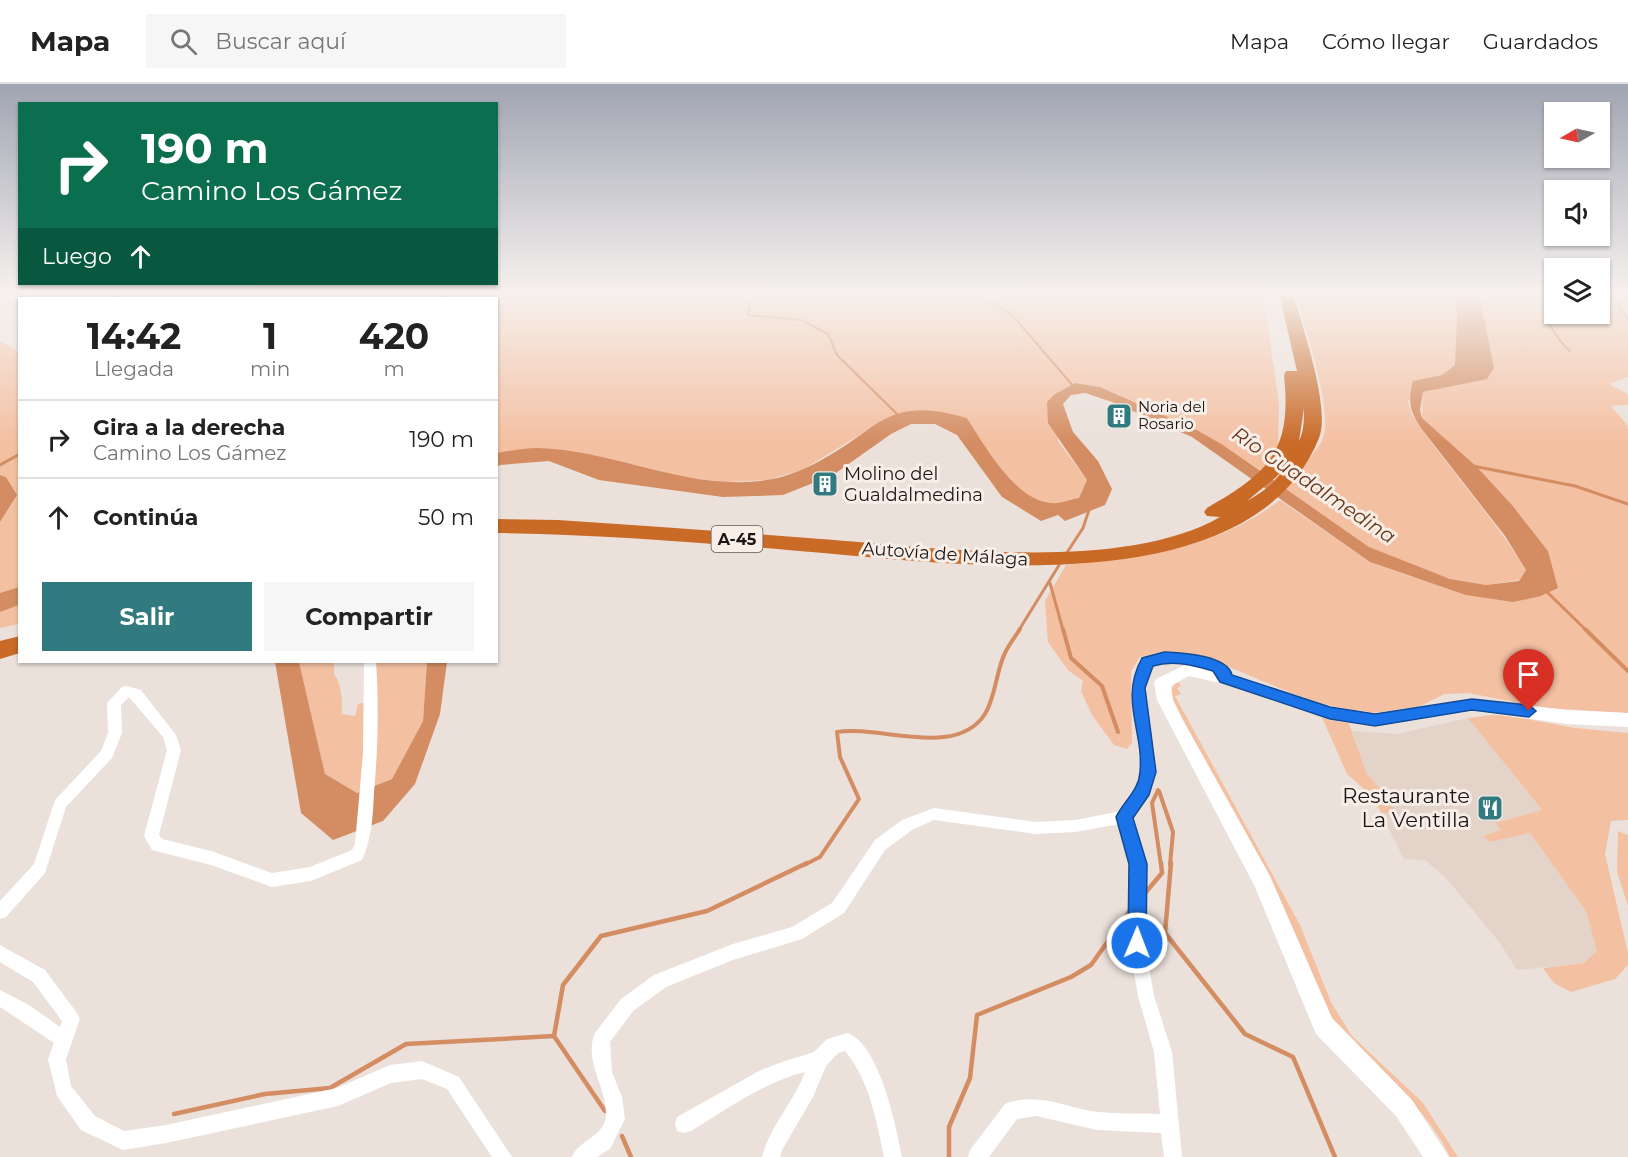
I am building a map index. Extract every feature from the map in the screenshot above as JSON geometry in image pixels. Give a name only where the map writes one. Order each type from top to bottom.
[{"type":"highway","name":"Autovía de Málaga","points":[[501,521],[698,536],[1089,558],[1155,541],[1207,534],[1226,514],[1273,494],[1287,480],[1295,453],[1296,392],[1285,343]]},
{"type":"highway","name":"Autovía de Málaga","points":[[1295,453],[1311,436],[1313,416],[1311,394],[1298,343]]},
{"type":"highway","points":[[0,637],[18,632]]},
{"type":"highway","points":[[0,650],[18,645]]},
{"type":"street","points":[[581,1157],[603,1142],[616,1119],[613,1097],[603,1072],[601,1039],[627,1005],[660,981],[734,952],[796,934],[838,908],[880,846],[907,825],[934,814],[1036,828],[1075,826],[1125,817],[1144,790],[1148,772],[1138,688],[1147,662],[1164,657],[1192,659],[1218,667],[1225,672],[1225,678]]},
{"type":"street","points":[[0,912],[40,868],[60,804],[106,754],[115,733],[114,703],[127,691],[136,694],[168,735],[174,750],[151,836],[157,845],[211,858],[272,880],[320,870],[357,855],[362,844],[371,762],[370,663]]},
{"type":"street","points":[[1437,1157],[1404,1108],[1324,1026],[1263,882],[1166,700],[1162,683],[1187,670],[1225,678],[1330,713],[1375,720],[1472,705],[1567,717],[1628,720]]},
{"type":"street","points":[[1125,817],[1138,864],[1137,943],[1146,996],[1163,1052],[1173,1157]]},
{"type":"street","points":[[0,953],[39,976],[71,1019],[57,1059],[63,1090],[88,1123],[123,1141],[338,1097],[390,1074],[422,1070],[453,1083],[504,1157]]},
{"type":"street","points":[[0,998],[24,1011],[64,1040]]},
{"type":"street","points":[[771,1157],[774,1146],[807,1091],[819,1060],[833,1045],[848,1041],[862,1056],[885,1121],[893,1157]]},
{"type":"street","points":[[684,1124],[761,1078],[789,1066],[819,1060]]},
{"type":"street","points":[[977,1157],[1012,1111],[1036,1107],[1096,1121],[1169,1124]]},
{"type":"shaded area","points":[[0,343],[3,343],[18,352],[18,587],[0,593],[0,522],[17,495],[6,477],[0,475]]},
{"type":"shaded area","points":[[498,343],[1270,343],[1279,404],[1278,448],[1310,458],[1321,443],[1325,429],[1325,412],[1310,343],[1456,343],[1455,365],[1408,401],[1412,415],[1499,530],[1526,570],[1519,580],[1486,585],[1450,579],[1423,570],[1369,547],[1223,445],[1197,430],[1100,387],[1075,383],[1055,394],[1058,441],[1087,480],[1079,498],[1058,503],[1038,500],[1013,482],[1002,470],[967,418],[901,413],[879,423],[802,470],[767,480],[725,482],[668,475],[579,453],[536,448],[498,453]]},
{"type":"shaded area","points":[[1456,343],[1489,343],[1494,368],[1487,379],[1423,392],[1420,410],[1422,418],[1477,467],[1512,505],[1548,551],[1558,588],[1541,596],[1513,602],[1466,595],[1370,562],[1192,437],[1112,402],[1085,393],[1071,395],[1063,404],[1073,432],[1098,461],[1112,489],[1105,505],[1065,521],[1058,515],[1041,521],[1002,497],[957,435],[935,424],[911,424],[891,434],[833,475],[783,495],[723,497],[599,480],[549,461],[498,466],[498,453],[538,448],[567,450],[680,476],[738,482],[767,480],[789,475],[820,461],[893,415],[926,410],[967,418],[1002,470],[1013,482],[1038,500],[1058,503],[1079,498],[1087,480],[1048,423],[1047,402],[1055,394],[1075,383],[1100,387],[1197,430],[1223,445],[1369,547],[1450,579],[1486,585],[1519,581],[1526,570],[1505,536],[1414,416],[1410,394],[1413,381],[1442,375],[1455,365]]},
{"type":"shaded area","points":[[1489,343],[1628,343],[1628,377],[1609,384],[1628,394],[1628,405],[1611,406],[1628,426],[1628,713],[1545,708],[1468,693],[1445,694],[1420,706],[1367,714],[1310,701],[1201,655],[1163,651],[1140,657],[1131,671],[1132,743],[1127,749],[1114,745],[1092,715],[1081,691],[1083,681],[1068,670],[1048,642],[1045,601],[1066,565],[1150,554],[1205,540],[1257,516],[1280,500],[1370,562],[1412,577],[1541,596],[1558,588],[1548,551],[1512,505],[1477,467],[1422,418],[1423,392],[1435,390],[1494,368]]},
{"type":"shaded area","points":[[0,475],[6,477],[17,495],[0,522]]},
{"type":"shaded area","points":[[18,587],[18,605],[0,612],[0,593]]},
{"type":"shaded area","points":[[18,605],[18,624],[0,628],[0,612]]},
{"type":"shaded area","points":[[275,663],[299,663],[325,774],[357,793],[392,779],[423,721],[427,663],[447,663],[440,714],[415,784],[383,821],[333,840],[301,813]]},
{"type":"shaded area","points":[[299,663],[334,663],[334,674],[341,693],[342,714],[355,716],[358,704],[368,702],[363,791],[357,793],[325,774]]},
{"type":"shaded area","points":[[373,663],[427,663],[423,721],[392,779],[373,787],[376,696]]},
{"type":"shaded area","points":[[1177,680],[1181,686],[1177,688],[1181,694],[1175,696],[1300,925],[1331,1002],[1351,1035],[1423,1103],[1458,1157],[1450,1157],[1426,1119],[1333,1023],[1171,699],[1171,691]]},
{"type":"shaded area","points":[[1500,714],[1575,728],[1628,733],[1628,820],[1611,821],[1605,854],[1628,953],[1628,965],[1615,979],[1571,992],[1554,983],[1543,968],[1584,963],[1597,951],[1586,911],[1530,833],[1490,842],[1483,836],[1501,830],[1496,823],[1542,810],[1468,718]]},
{"type":"shaded area","points":[[1321,715],[1348,721],[1367,774],[1383,792],[1396,813],[1381,813],[1374,798],[1347,774]]},
{"type":"shaded area","points":[[1468,718],[1542,810],[1497,823],[1501,830],[1483,836],[1490,842],[1530,833],[1586,911],[1597,951],[1585,963],[1517,970],[1500,943],[1446,878],[1425,860],[1404,859],[1381,813],[1395,813],[1383,792],[1367,774],[1352,731],[1397,734]]},
{"type":"shaded area","points":[[1618,831],[1628,835],[1628,906],[1617,872]]},
{"type":"waterway","points":[[832,343],[837,355],[900,417]]},
{"type":"waterway","points":[[1036,343],[1074,387]]},
{"type":"waterway","points":[[1562,343],[1570,351]]},
{"type":"waterway","points":[[0,465],[18,455]]},
{"type":"waterway","points":[[1473,466],[1575,486],[1628,504]]},
{"type":"waterway","points":[[1066,554],[1083,528],[1089,510]]},
{"type":"waterway","points":[[1019,630],[1061,562]]},
{"type":"waterway","points":[[1050,583],[1063,630]]},
{"type":"waterway","points":[[1546,591],[1586,630]]},
{"type":"waterway","points":[[804,865],[820,857],[859,799],[840,757],[837,732],[855,731],[937,738],[956,735],[972,727],[989,707],[1002,660],[1020,629]]},
{"type":"waterway","points":[[1063,629],[1071,658],[1102,686],[1118,732]]},
{"type":"waterway","points":[[1585,629],[1628,671]]},
{"type":"waterway","points":[[1158,790],[1152,803],[1161,865]]},
{"type":"waterway","points":[[1159,791],[1173,832],[1170,865]]},
{"type":"waterway","points":[[554,1036],[563,985],[601,936],[707,911],[807,863]]},
{"type":"waterway","points":[[1145,893],[1162,873],[1161,863]]},
{"type":"waterway","points":[[1171,863],[1165,933],[1245,1034],[1293,1057],[1335,1157]]},
{"type":"waterway","points":[[949,1157],[949,1127],[970,1078],[977,1015],[1071,977],[1091,965],[1131,909]]},
{"type":"waterway","points":[[174,1114],[265,1094],[330,1088],[406,1044],[554,1036]]},
{"type":"waterway","points":[[554,1036],[605,1111]]},
{"type":"waterway","points":[[622,1136],[631,1157]]},
{"type":"place","name":"Noria del Rosario","points":[[1119,416]]},
{"type":"place","name":"Molino del Gualdalmedina","points":[[825,484]]},
{"type":"place","name":"Restaurante La Ventilla","points":[[1490,808]]},
{"type":"route","points":[[1137,943],[1138,864],[1125,817],[1144,790],[1148,772],[1138,688],[1147,662],[1164,657],[1192,659],[1218,667],[1225,672],[1225,678],[1308,706],[1330,713],[1375,720],[1472,705],[1491,705],[1529,711]]},
{"type":"water label","name":"Río Guadalmedina","points":[[1314,485]]}]
